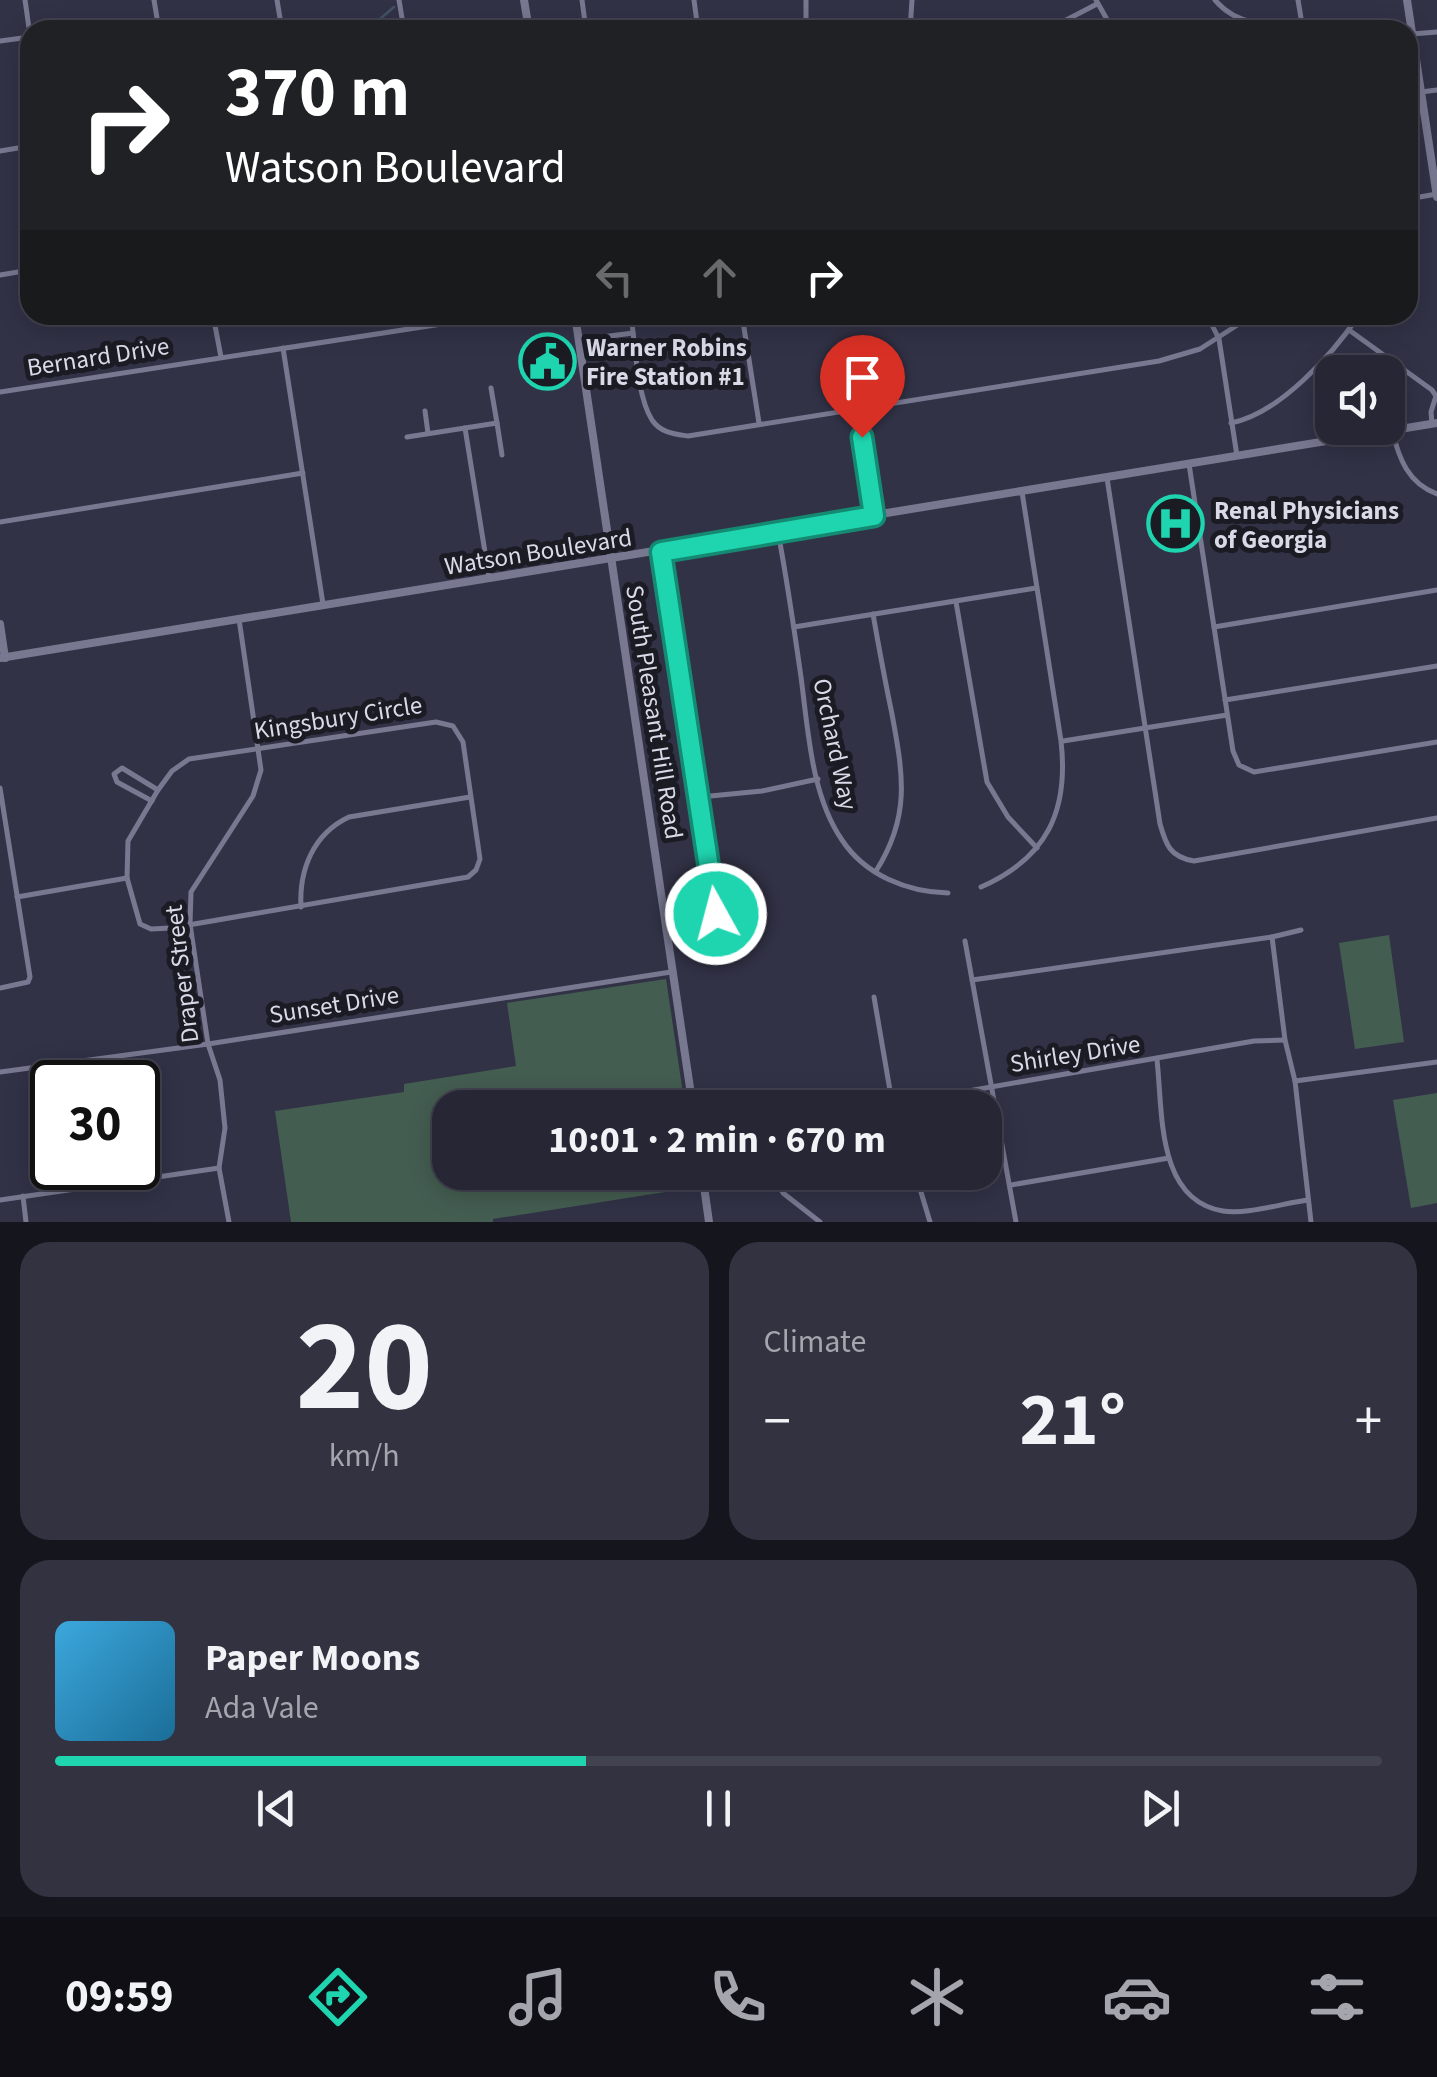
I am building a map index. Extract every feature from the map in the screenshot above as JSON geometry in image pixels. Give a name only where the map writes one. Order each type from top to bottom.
[{"type":"main road","points":[[1418,73],[1437,196]]},
{"type":"main road","name":"South Pleasant Hill Road","points":[[577,325],[690,1090]]},
{"type":"main road","name":"Watson Boulevard","points":[[1405,428],[1435,424]]},
{"type":"main road","name":"Watson Boulevard","points":[[3,658],[1315,443]]},
{"type":"main road","points":[[0,624],[3,658]]},
{"type":"main road","points":[[705,1190],[709,1222]]},
{"type":"street","points":[[1215,0],[1240,20]]},
{"type":"street","points":[[1065,20],[1097,2]]},
{"type":"street","points":[[1421,92],[1437,90]]},
{"type":"street","points":[[215,325],[221,357]]},
{"type":"street","name":"Bernard Drive","points":[[0,392],[434,325]]},
{"type":"street","points":[[632,325],[644,401],[652,421],[668,434],[688,436],[1159,361],[1200,350],[1239,325]]},
{"type":"street","points":[[743,325],[759,423]]},
{"type":"street","points":[[1213,325],[1219,339],[1236,456]]},
{"type":"street","points":[[1231,422],[1243,420],[1286,393],[1318,366],[1353,325]]},
{"type":"street","points":[[1349,330],[1436,395],[1431,412],[1435,424]]},
{"type":"street","points":[[580,340],[633,333]]},
{"type":"street","points":[[283,348],[323,606]]},
{"type":"street","points":[[491,388],[502,455]]},
{"type":"street","points":[[858,409],[874,516]]},
{"type":"street","points":[[425,412],[428,434]]},
{"type":"street","points":[[407,438],[497,423]]},
{"type":"street","points":[[466,428],[490,580]]},
{"type":"street","points":[[1397,445],[1404,468],[1415,482],[1437,494]]},
{"type":"street","points":[[1189,464],[1225,700],[1236,758],[1246,770],[1254,772],[1437,742]]},
{"type":"street","points":[[0,522],[303,473]]},
{"type":"street","points":[[1107,478],[1160,824],[1166,844],[1179,858],[1194,861],[1437,818]]},
{"type":"street","points":[[982,887],[1013,870],[1037,848],[1052,825],[1062,795],[1061,741],[1022,492]]},
{"type":"street","name":"Orchard Way","points":[[778,532],[818,780],[827,812],[854,856],[876,871],[902,887],[948,894]]},
{"type":"street","points":[[661,552],[716,914],[704,928],[670,936]]},
{"type":"street","points":[[794,627],[1036,588]]},
{"type":"street","points":[[1214,627],[1437,590]]},
{"type":"street","points":[[956,602],[987,782],[1008,817],[1037,848]]},
{"type":"street","points":[[873,614],[904,782],[898,827],[890,850],[876,871]]},
{"type":"street","name":"Draper Street","points":[[229,1222],[220,1168],[225,1128],[220,1080],[208,1044],[190,924],[191,892],[259,782],[260,749],[240,620]]},
{"type":"street","points":[[1225,700],[1437,666]]},
{"type":"street","points":[[1061,741],[1228,715]]},
{"type":"street","name":"Kingsbury Circle","points":[[416,723],[453,726],[463,742],[480,859],[468,877],[151,929],[140,924],[127,878],[128,842],[158,790],[172,770],[189,759],[416,723]]},
{"type":"street","points":[[152,801],[117,782],[114,774],[122,768],[158,790]]},
{"type":"street","points":[[700,797],[818,780]]},
{"type":"street","points":[[0,788],[28,982],[0,988]]},
{"type":"street","points":[[301,907],[300,880],[309,859],[333,825],[349,818],[470,797]]},
{"type":"street","points":[[17,897],[127,878]]},
{"type":"street","points":[[972,980],[1301,930]]},
{"type":"street","points":[[1272,937],[1285,1040],[1295,1081],[1311,1222]]},
{"type":"street","points":[[965,941],[1016,1222]]},
{"type":"street","name":"Sunset Drive","points":[[0,1072],[674,972]]},
{"type":"street","points":[[874,997],[890,1090]]},
{"type":"street","name":"Shirley Drive","points":[[972,1090],[1254,1041],[1285,1040]]},
{"type":"street","points":[[1156,1060],[1169,1158],[1178,1183],[1194,1199],[1209,1207],[1238,1211],[1308,1200]]},
{"type":"street","points":[[1295,1081],[1437,1062]]},
{"type":"street","points":[[1011,1185],[1169,1158]]},
{"type":"street","points":[[0,1200],[220,1168]]},
{"type":"street","points":[[783,1190],[820,1222]]},
{"type":"street","points":[[920,1190],[930,1222]]},
{"type":"street","points":[[23,1196],[26,1222]]},
{"type":"green space","points":[[1389,935],[1404,1042],[1355,1049],[1339,943]]},
{"type":"green space","points":[[666,979],[682,1090],[432,1090],[432,1190],[678,1190],[493,1222],[291,1222],[275,1111],[404,1092],[404,1084],[516,1066],[507,1003]]},
{"type":"green space","points":[[1437,1093],[1437,1203],[1411,1208],[1393,1100]]},
{"type":"waterway","points":[[379,20],[394,7]]},
{"type":"place","name":"Warner Robins Fire Station #1","points":[[547,361]]},
{"type":"place","name":"Renal Physicians of Georgia","points":[[1175,524]]},
{"type":"route","points":[[716,914],[661,552],[874,516],[862,437]]}]
